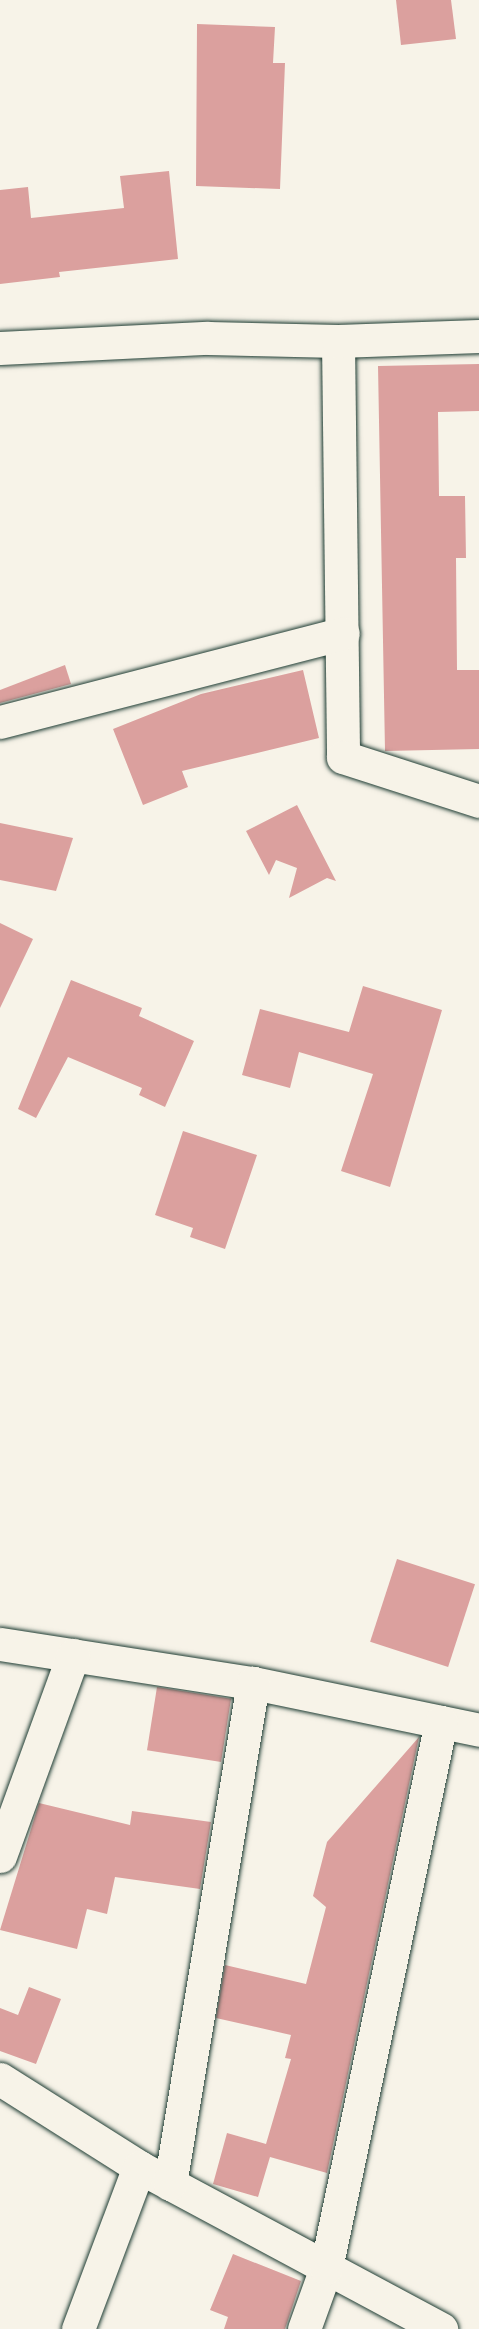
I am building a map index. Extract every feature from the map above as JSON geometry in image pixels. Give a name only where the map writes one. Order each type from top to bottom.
[{"type":"street","points":[[0,348],[208,338],[338,341],[479,336]]},
{"type":"street","points":[[338,341],[343,757],[479,801]]},
{"type":"street","points":[[0,722],[343,633]]},
{"type":"street","points":[[0,1644],[253,1683],[479,1730]]},
{"type":"street","points":[[0,1856],[73,1655]]},
{"type":"street","points":[[171,2184],[253,1683]]},
{"type":"street","points":[[304,2329],[326,2268],[441,1722]]},
{"type":"street","points":[[0,2079],[139,2167],[441,2329]]},
{"type":"street","points":[[78,2329],[139,2167]]},
{"type":"building","points":[[396,0],[451,0],[456,39],[401,45]]},
{"type":"building","points":[[197,24],[275,27],[273,63],[285,63],[280,189],[196,186]]},
{"type":"building","points":[[169,171],[178,259],[59,272],[60,277],[0,284],[0,190],[28,187],[31,218],[124,208],[120,176]]},
{"type":"building","points":[[479,364],[479,411],[438,412],[439,496],[465,496],[466,558],[456,558],[457,670],[479,670],[479,749],[385,751],[378,366]]},
{"type":"building","points":[[65,665],[71,684],[0,703],[0,690]]},
{"type":"building","points":[[303,670],[319,738],[182,771],[188,787],[143,805],[113,729],[201,694]]},
{"type":"building","points":[[297,805],[336,881],[327,878],[289,898],[297,868],[276,860],[269,875],[246,831]]},
{"type":"building","points":[[0,823],[73,838],[56,891],[0,880]]},
{"type":"building","points":[[0,923],[33,939],[0,1008]]},
{"type":"building","points":[[71,980],[142,1008],[139,1016],[194,1041],[165,1107],[139,1095],[142,1088],[68,1057],[36,1118],[18,1109]]},
{"type":"building","points":[[363,986],[442,1010],[390,1187],[341,1171],[373,1074],[299,1052],[290,1088],[242,1075],[260,1009],[349,1032]]},
{"type":"building","points":[[183,1131],[257,1155],[225,1249],[190,1237],[193,1228],[155,1215]]},
{"type":"building","points":[[397,1559],[475,1584],[448,1667],[370,1642]]},
{"type":"building","points":[[157,1687],[231,1699],[221,1762],[147,1750]]},
{"type":"building","points":[[419,1737],[327,2173],[270,2157],[258,2197],[213,2184],[227,2133],[266,2144],[291,2059],[285,2058],[291,2035],[216,2018],[225,1965],[306,1984],[326,1907],[313,1896],[327,1842]]},
{"type":"building","points":[[39,1803],[130,1825],[132,1811],[211,1822],[200,1889],[115,1877],[107,1914],[87,1909],[77,1949],[0,1930]]},
{"type":"building","points":[[29,1987],[61,1999],[36,2064],[0,2051],[0,2008],[18,2015]]},
{"type":"building","points":[[233,2254],[301,2281],[285,2329],[224,2329],[228,2317],[210,2310]]}]
